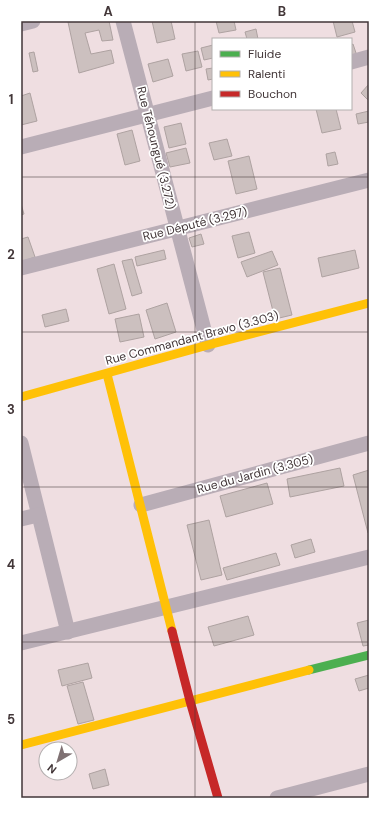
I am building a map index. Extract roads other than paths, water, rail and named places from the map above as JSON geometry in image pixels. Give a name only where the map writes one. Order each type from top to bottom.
[{"type":"street","points":[[21,24],[33,21]]},
{"type":"street","name":"Rue Téhoungué (3.272)","points":[[123,21],[208,345]]},
{"type":"street","points":[[352,62],[369,57]]},
{"type":"street","points":[[21,147],[212,98]]},
{"type":"street","name":"Rue Député (3.297)","points":[[21,268],[369,180]]},
{"type":"street","name":"Rue Commandant Bravo (3.303)","points":[[21,397],[208,345],[369,304]]},
{"type":"street","points":[[107,374],[190,701],[218,798]]},
{"type":"street","name":"Rue du Jardin (3.305)","points":[[141,505],[369,442]]},
{"type":"street","points":[[21,443],[68,632]]},
{"type":"street","points":[[21,519],[38,515]]},
{"type":"street","points":[[21,643],[369,557]]},
{"type":"street","points":[[21,745],[369,655]]},
{"type":"street","points":[[277,798],[369,774]]}]
